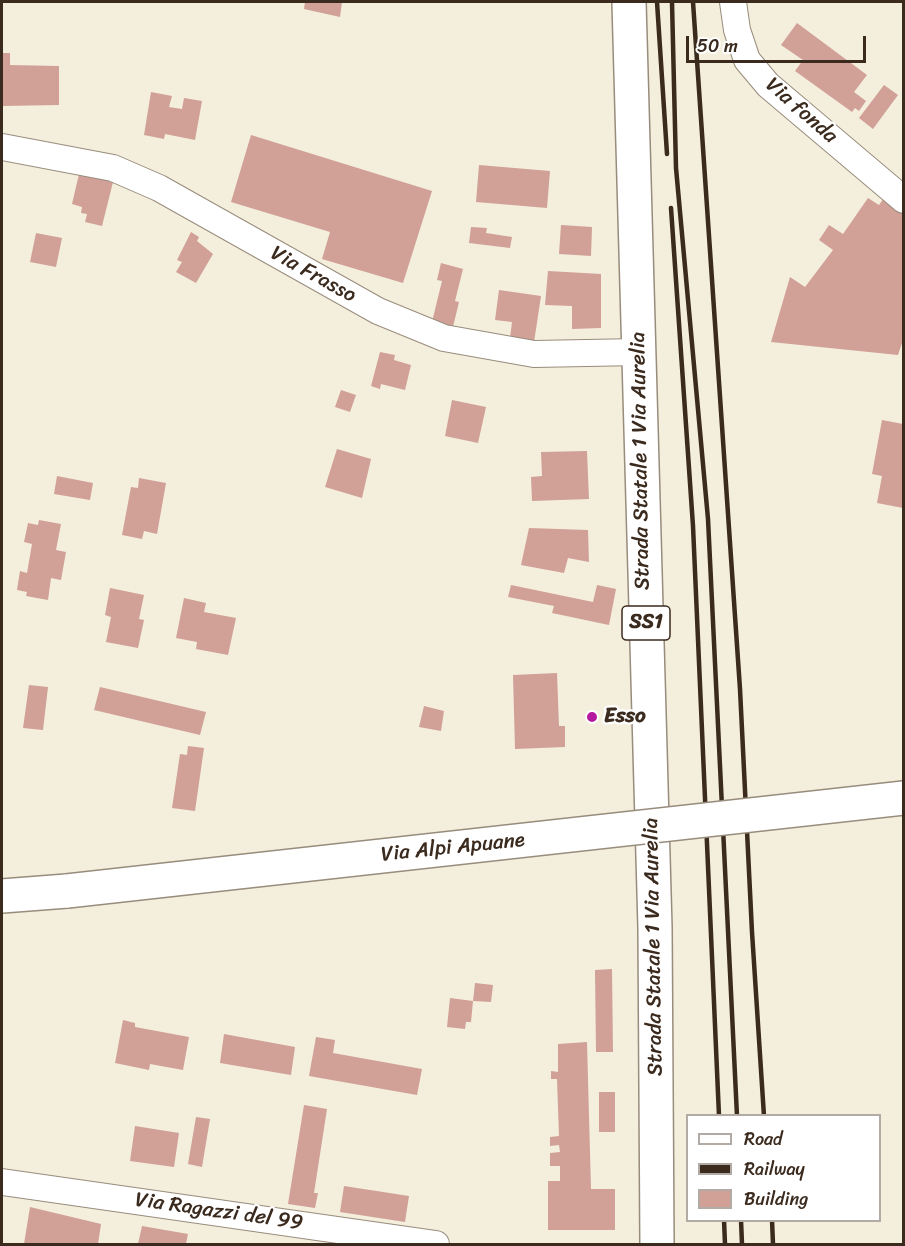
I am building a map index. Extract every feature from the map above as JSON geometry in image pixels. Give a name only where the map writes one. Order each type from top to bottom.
[{"type":"main road","name":"Strada Statale 1 Via Aurelia","points":[[629,2],[655,928],[657,1245]]},
{"type":"main road","name":"Via Alpi Apuane","points":[[2,896],[67,891],[903,798]]},
{"type":"street","name":"Via fonda","points":[[734,2],[736,30],[747,60],[768,85],[903,200]]},
{"type":"street","name":"Via Frasso","points":[[2,147],[113,168],[159,188],[378,311],[444,338],[534,354],[639,352]]},
{"type":"street","name":"Via Ragazzi del 99","points":[[2,1182],[436,1245]]},
{"type":"building","points":[[305,2],[342,2],[340,17],[304,9]]},
{"type":"building","points":[[797,23],[867,75],[854,92],[866,101],[859,111],[855,108],[852,112],[795,71],[803,60],[781,45]]},
{"type":"building","points":[[2,53],[10,53],[10,65],[59,66],[59,105],[2,106]]},
{"type":"building","points":[[884,85],[898,95],[873,129],[859,118]]},
{"type":"building","points":[[151,92],[172,96],[169,107],[182,109],[184,98],[202,101],[195,140],[165,134],[164,139],[144,135]]},
{"type":"building","points":[[251,135],[432,191],[403,283],[322,259],[330,232],[231,202]]},
{"type":"building","points":[[479,165],[550,171],[547,208],[476,202]]},
{"type":"building","points":[[79,174],[113,182],[102,226],[85,222],[87,214],[81,213],[82,207],[72,204]]},
{"type":"building","points":[[886,195],[903,211],[903,340],[898,355],[771,342],[790,277],[805,287],[833,250],[819,240],[829,225],[843,234],[868,198],[879,205]]},
{"type":"building","points":[[561,225],[592,227],[591,256],[559,254]]},
{"type":"building","points":[[471,227],[487,228],[486,233],[512,237],[510,248],[469,243]]},
{"type":"building","points":[[191,232],[199,237],[197,241],[213,254],[196,283],[176,272],[182,262],[177,260]]},
{"type":"building","points":[[36,233],[62,238],[56,267],[30,262]]},
{"type":"building","points":[[441,263],[463,269],[455,301],[459,302],[452,331],[431,326],[442,281],[437,280]]},
{"type":"building","points":[[548,271],[601,274],[601,328],[572,329],[572,306],[545,305]]},
{"type":"building","points":[[499,290],[541,296],[533,349],[509,346],[512,322],[495,320]]},
{"type":"building","points":[[380,352],[395,355],[394,360],[411,365],[405,390],[381,384],[380,389],[371,386]]},
{"type":"building","points":[[341,390],[356,395],[350,412],[335,407]]},
{"type":"building","points":[[452,400],[486,407],[478,443],[445,436]]},
{"type":"building","points":[[882,420],[903,424],[903,508],[877,503],[882,476],[872,474]]},
{"type":"building","points":[[337,449],[371,459],[362,498],[325,487]]},
{"type":"building","points":[[587,451],[589,499],[532,501],[531,477],[542,476],[541,452]]},
{"type":"building","points":[[57,476],[93,483],[90,500],[54,494]]},
{"type":"building","points":[[139,478],[166,483],[157,534],[144,531],[142,539],[122,535],[131,487],[138,488]]},
{"type":"building","points":[[39,520],[61,524],[56,550],[66,552],[61,580],[51,578],[48,600],[26,596],[27,592],[17,590],[20,571],[27,573],[32,544],[24,542],[28,523],[38,525]]},
{"type":"building","points":[[529,528],[588,530],[589,562],[568,558],[564,573],[521,565]]},
{"type":"building","points":[[511,585],[593,602],[597,585],[616,589],[609,625],[552,613],[554,606],[508,597]]},
{"type":"building","points":[[110,588],[144,595],[139,619],[144,620],[138,648],[106,642],[111,617],[105,615]]},
{"type":"building","points":[[184,598],[206,603],[204,612],[236,618],[228,655],[196,649],[197,642],[176,638]]},
{"type":"building","points":[[557,673],[559,726],[565,726],[565,747],[515,749],[513,675]]},
{"type":"building","points":[[29,685],[48,687],[43,730],[23,728]]},
{"type":"building","points":[[100,687],[206,712],[200,735],[94,710]]},
{"type":"building","points":[[424,706],[444,711],[441,731],[419,727]]},
{"type":"building","points":[[188,746],[204,748],[195,811],[172,808],[180,754],[187,755]]},
{"type":"building","points":[[612,969],[613,1052],[596,1052],[595,970]]},
{"type":"building","points":[[475,983],[493,985],[491,1002],[473,1001]]},
{"type":"building","points":[[450,998],[473,1001],[471,1022],[466,1022],[465,1029],[447,1027]]},
{"type":"building","points":[[123,1020],[135,1023],[135,1027],[189,1037],[183,1070],[150,1064],[149,1070],[115,1063]]},
{"type":"building","points":[[224,1034],[295,1047],[291,1075],[220,1063]]},
{"type":"building","points":[[316,1037],[335,1040],[333,1053],[422,1069],[417,1095],[309,1076]]},
{"type":"building","points":[[587,1042],[591,1189],[615,1189],[615,1230],[548,1230],[548,1181],[560,1181],[560,1166],[550,1166],[550,1153],[560,1152],[559,1145],[550,1146],[550,1137],[559,1136],[557,1079],[551,1079],[551,1071],[558,1072],[558,1044]]},
{"type":"building","points":[[599,1092],[615,1092],[615,1132],[599,1132]]},
{"type":"building","points":[[304,1105],[327,1109],[314,1193],[318,1193],[315,1208],[288,1204]]},
{"type":"building","points":[[196,1117],[210,1119],[202,1167],[188,1164]]},
{"type":"building","points":[[135,1126],[179,1133],[174,1167],[130,1161]]},
{"type":"building","points":[[344,1186],[409,1196],[405,1222],[340,1212]]},
{"type":"building","points":[[30,1207],[101,1224],[98,1244],[24,1244]]},
{"type":"building","points":[[142,1226],[188,1234],[186,1244],[138,1244]]},
{"type":"railway","points":[[657,2],[667,154]]},
{"type":"railway","points":[[672,2],[676,168],[708,519],[737,1114]]},
{"type":"railway","points":[[693,2],[740,689],[764,1114]]},
{"type":"railway","points":[[671,208],[693,526],[719,1114]]},
{"type":"railway","points":[[724,1222],[725,1244]]},
{"type":"railway","points":[[741,1222],[742,1244]]},
{"type":"railway","points":[[772,1222],[773,1244]]},
{"type":"place","name":"Esso","points":[[592,717]]}]
